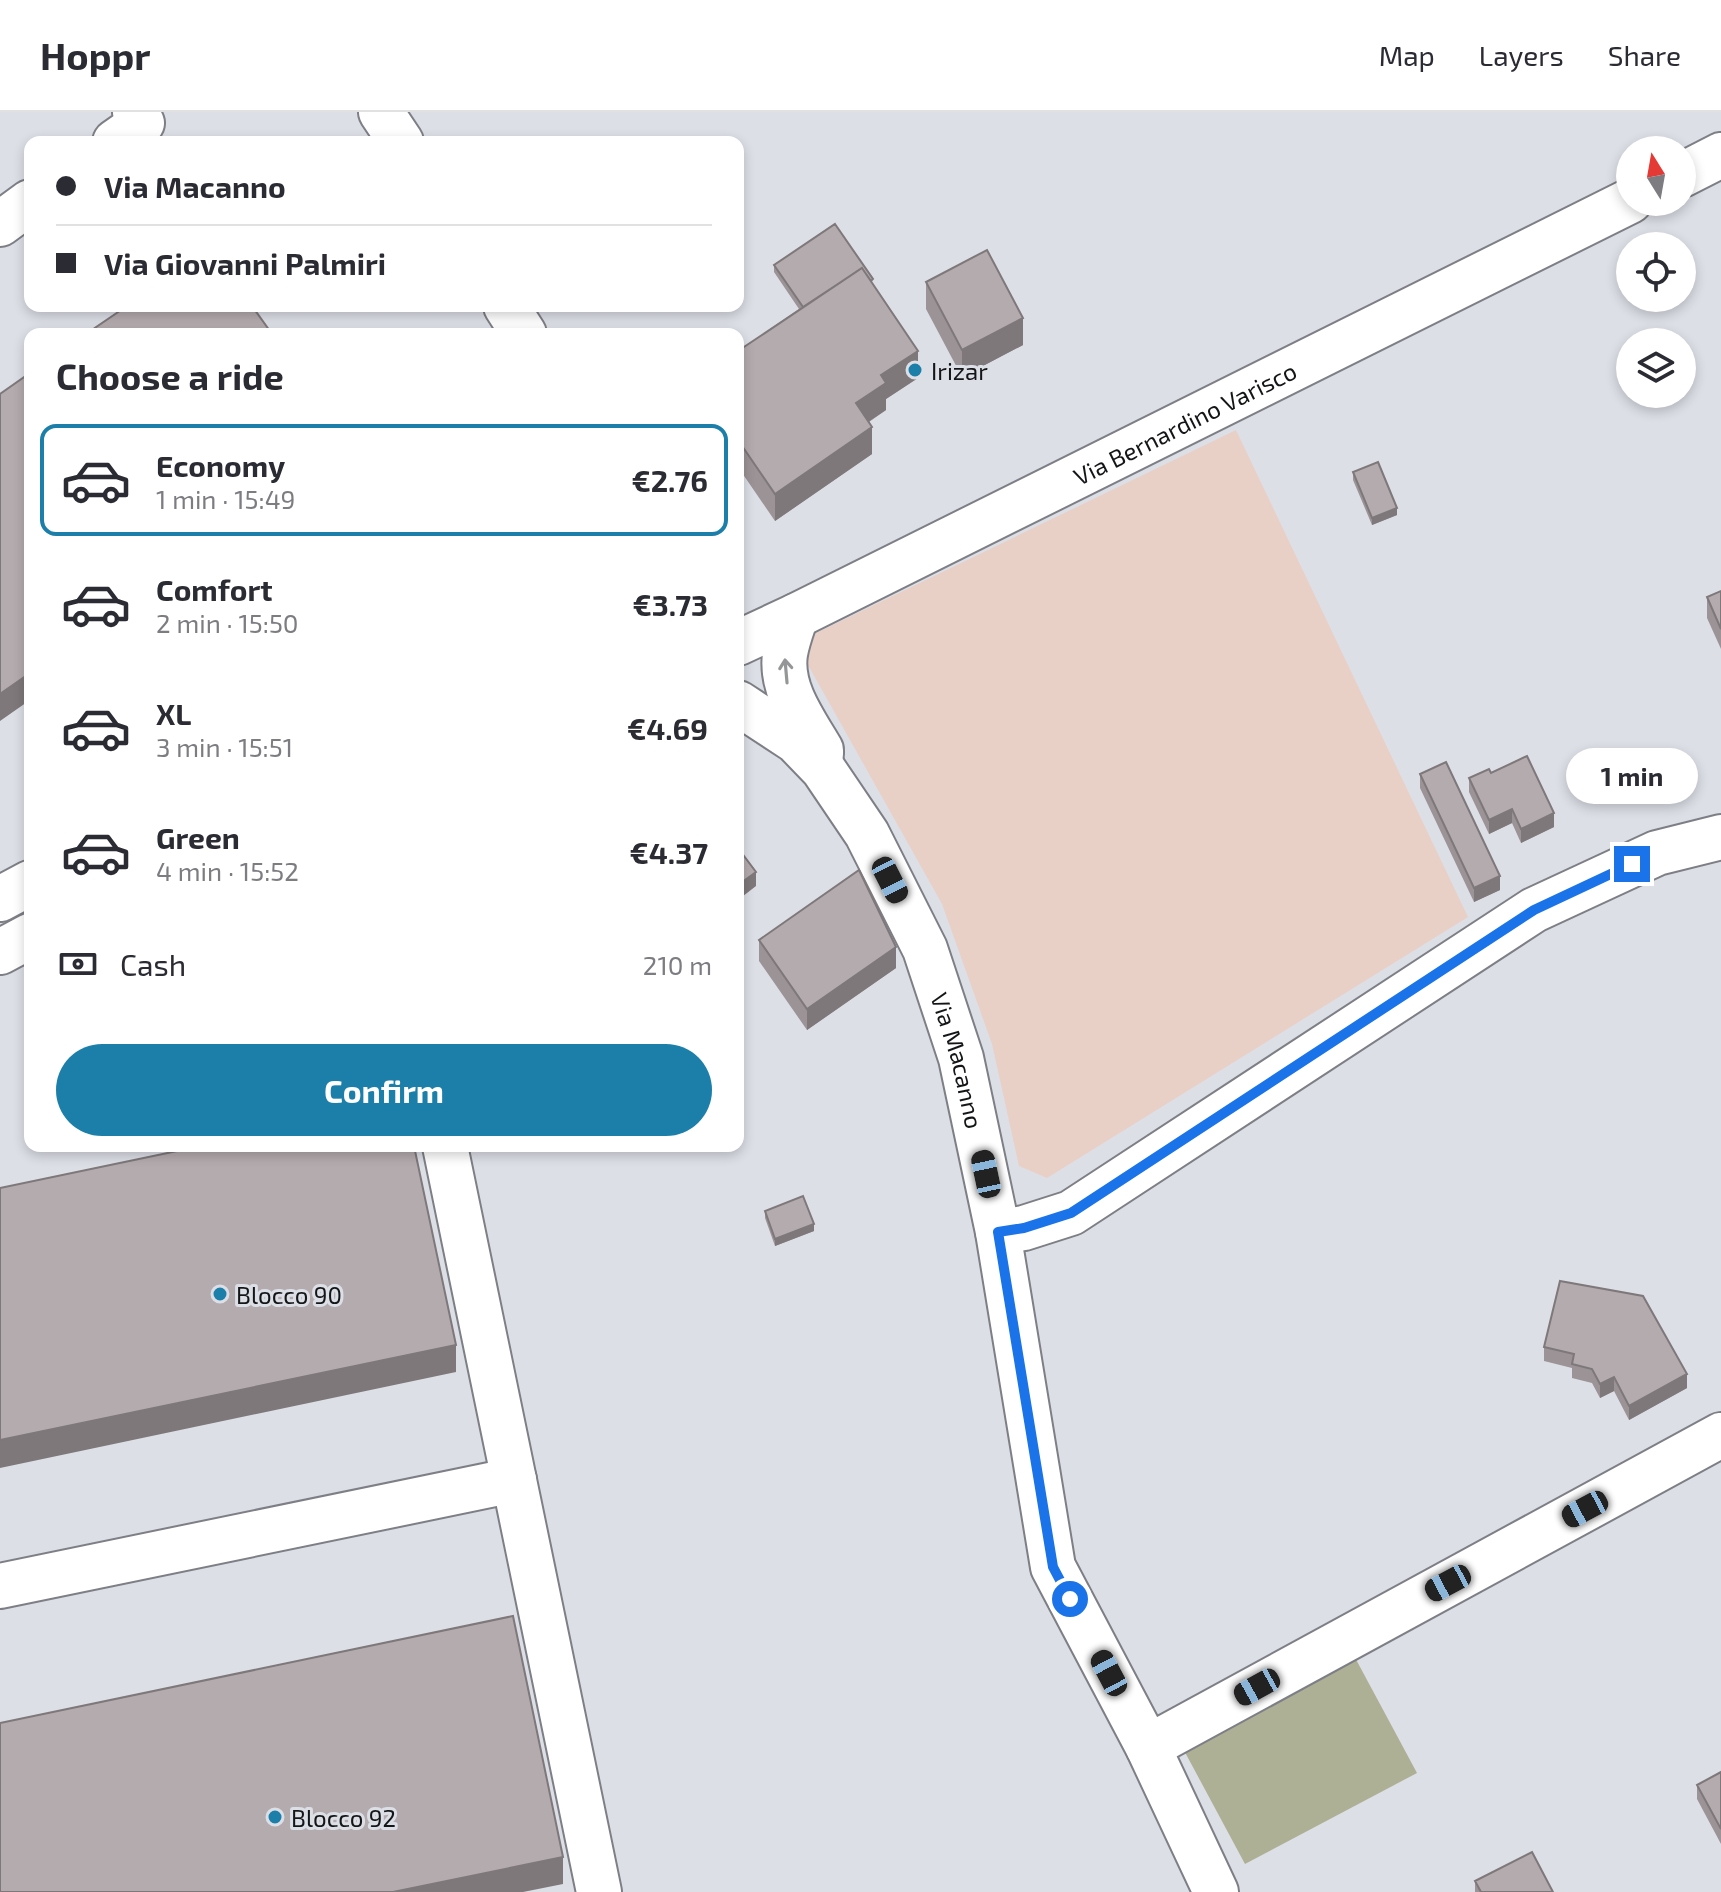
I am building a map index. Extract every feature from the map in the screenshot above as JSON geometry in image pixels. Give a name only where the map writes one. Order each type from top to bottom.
[{"type":"street","points":[[124,136],[142,123],[135,112]]},
{"type":"street","points":[[381,112],[397,136]]},
{"type":"street","points":[[1696,168],[1721,155]]},
{"type":"street","points":[[0,224],[24,206]]},
{"type":"street","name":"Via Bernardino Varisco","points":[[744,640],[1616,208]]},
{"type":"street","points":[[796,616],[785,655],[785,679],[795,705],[821,750],[823,769]]},
{"type":"street","name":"Via Macanno","points":[[744,707],[796,741],[823,769],[867,834],[925,949],[961,1058],[998,1232],[1053,1567],[1148,1747],[1216,1892]]},
{"type":"street","points":[[998,1232],[1024,1228],[1071,1213],[1534,910],[1657,853],[1721,837]]},
{"type":"street","points":[[0,899],[24,886]]},
{"type":"street","points":[[0,952],[24,939]]},
{"type":"street","points":[[446,1152],[599,1892]]},
{"type":"street","points":[[1148,1747],[1721,1435]]},
{"type":"street","points":[[0,1586],[514,1480]]},
{"type":"shaded area","points":[[1236,430],[1468,917],[1047,1178],[1019,1166],[992,1044],[942,904],[804,658],[812,635]]},
{"type":"green space","points":[[1352,1652],[1417,1773],[1245,1864],[1180,1743]]},
{"type":"building","points":[[835,224],[873,279],[871,281],[862,268],[803,307],[774,265]]},
{"type":"building","points":[[987,250],[1023,318],[962,350],[926,282]]},
{"type":"building","points":[[862,268],[918,351],[881,375],[886,383],[856,403],[872,427],[775,494],[744,449],[744,347]]},
{"type":"building","points":[[118,312],[256,312],[268,328],[95,328]]},
{"type":"building","points":[[24,377],[24,677],[0,694],[0,394]]},
{"type":"building","points":[[1378,462],[1397,508],[1372,518],[1353,472]]},
{"type":"building","points":[[1721,591],[1721,629],[1707,597]]},
{"type":"building","points":[[1527,756],[1554,813],[1521,829],[1512,809],[1489,820],[1469,778],[1489,769],[1491,773]]},
{"type":"building","points":[[1446,762],[1500,876],[1474,888],[1420,774]]},
{"type":"building","points":[[744,856],[756,872],[744,881]]},
{"type":"building","points":[[859,870],[896,947],[807,1009],[759,940]]},
{"type":"building","name":"Blocco 90","points":[[172,1152],[415,1152],[456,1345],[0,1440],[0,1188]]},
{"type":"building","points":[[803,1196],[814,1224],[775,1239],[765,1211]]},
{"type":"building","points":[[1560,1281],[1643,1296],[1687,1374],[1629,1406],[1614,1377],[1600,1384],[1592,1369],[1572,1364],[1574,1354],[1544,1347]]},
{"type":"building","name":"Blocco 92","points":[[513,1616],[563,1857],[393,1892],[0,1892],[0,1723]]},
{"type":"building","points":[[1721,1772],[1721,1829],[1697,1785]]},
{"type":"building","points":[[1532,1852],[1553,1892],[1481,1892],[1475,1881]]},
{"type":"place","name":"Irizar","points":[[915,370]]},
{"type":"place","name":"Blocco 90","points":[[220,1294]]},
{"type":"place","name":"Blocco 92","points":[[275,1817]]},
{"type":"route","points":[[1070,1599],[1053,1567],[998,1232],[1024,1228],[1071,1213],[1534,910],[1632,864]]}]
